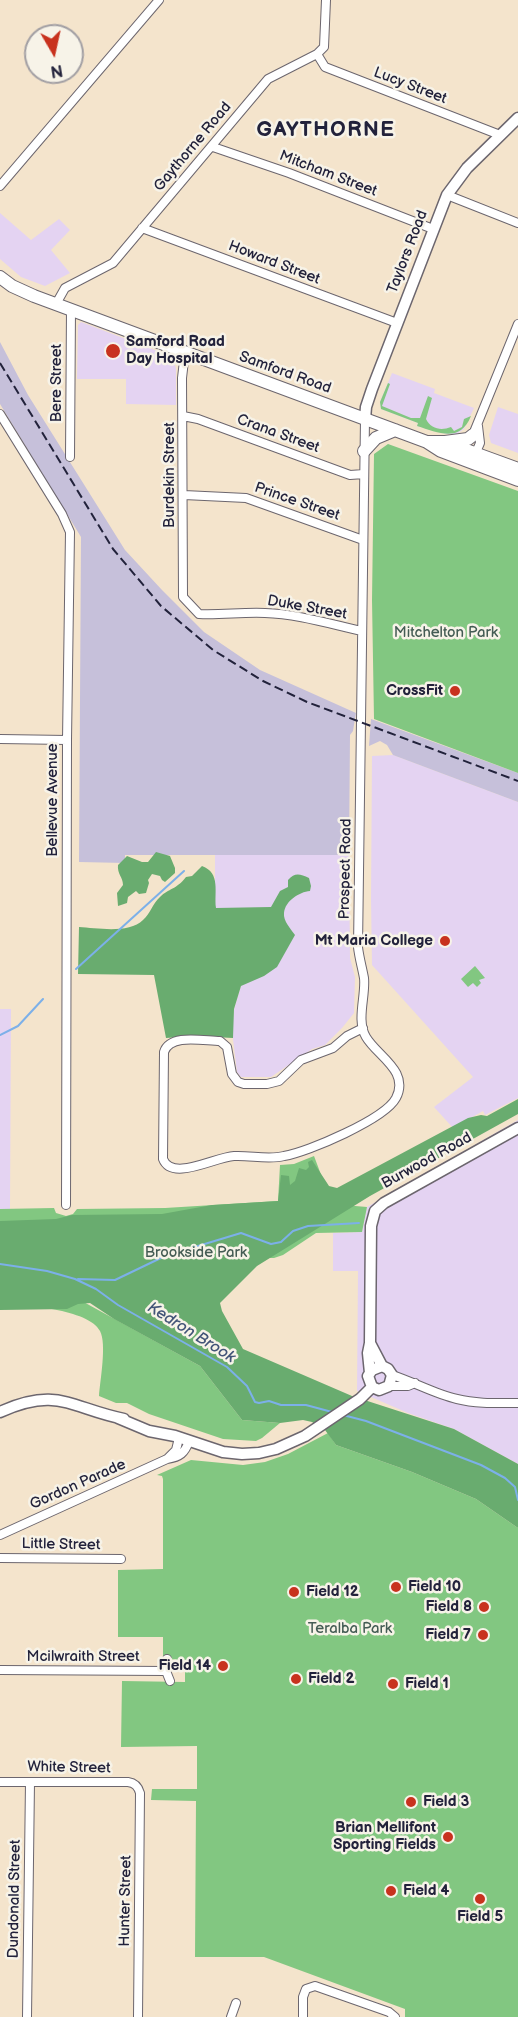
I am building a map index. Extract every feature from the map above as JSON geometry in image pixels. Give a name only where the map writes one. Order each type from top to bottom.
[{"type":"main road","name":"Samford Road","points":[[0,277],[18,289],[56,304],[427,442],[441,451],[471,456],[518,469]]},
{"type":"main road","points":[[364,451],[376,438],[395,430]]},
{"type":"main road","points":[[444,442],[468,439],[475,430]]},
{"type":"main road","name":"Samford Road","points":[[427,442],[444,442],[518,480]]},
{"type":"street","points":[[0,186],[159,0]]},
{"type":"street","points":[[317,54],[325,43],[326,0]]},
{"type":"street","name":"Lucy Street","points":[[317,54],[325,68],[500,135]]},
{"type":"street","name":"Gaythorne Road","points":[[56,304],[65,288],[113,263],[268,79],[317,54]]},
{"type":"street","name":"Taylors Road","points":[[365,419],[367,403],[447,195],[467,168],[518,118]]},
{"type":"street","name":"Mitcham Street","points":[[213,147],[289,173],[433,229]]},
{"type":"street","points":[[447,195],[518,223]]},
{"type":"street","name":"Howard Street","points":[[142,228],[397,323]]},
{"type":"street","name":"Bere Street","points":[[70,457],[71,309]]},
{"type":"street","points":[[471,456],[475,430],[515,341],[518,324]]},
{"type":"street","name":"Burdekin Street","points":[[183,597],[182,378],[185,352]]},
{"type":"street","name":"Bellevue Avenue","points":[[0,414],[62,514],[70,532],[66,1204]]},
{"type":"street","name":"Crana Street","points":[[183,416],[198,419],[350,476],[364,474]]},
{"type":"street","name":"Prospect Road","points":[[363,1028],[364,980],[358,946],[365,419]]},
{"type":"street","name":"Prince Street","points":[[184,495],[246,498],[363,540]]},
{"type":"street","name":"Duke Street","points":[[183,597],[199,614],[264,612],[289,615],[362,631]]},
{"type":"street","points":[[0,739],[67,740]]},
{"type":"street","points":[[363,1028],[368,1040],[391,1063],[396,1072],[398,1090],[389,1106],[339,1136],[296,1153],[276,1157],[233,1156],[180,1170],[170,1168],[164,1159],[164,1053],[171,1042],[220,1041],[227,1047],[232,1074],[238,1082],[267,1084],[279,1081],[302,1060],[333,1048],[347,1036],[363,1028]]},
{"type":"street","name":"Burwood Road","points":[[370,1342],[371,1226],[375,1211],[384,1203],[518,1128]]},
{"type":"street","points":[[370,1342],[382,1366]]},
{"type":"street","points":[[370,1342],[368,1380],[372,1387],[379,1390],[390,1381],[409,1380],[476,1403],[518,1403]]},
{"type":"street","points":[[370,1372],[375,1367],[382,1366],[388,1369],[390,1381]]},
{"type":"street","points":[[0,1412],[27,1402],[47,1399],[70,1402],[149,1431],[181,1438],[224,1452],[250,1454],[276,1449],[312,1431],[360,1399],[372,1387]]},
{"type":"street","name":"Gordon Parade","points":[[0,1535],[167,1459],[176,1449],[181,1438]]},
{"type":"street","name":"Little Street","points":[[0,1558],[121,1559]]},
{"type":"street","points":[[167,1659],[166,1671],[170,1681]]},
{"type":"street","name":"Mcilwraith Street","points":[[0,1670],[166,1671]]},
{"type":"street","name":"White Street","points":[[0,1782],[128,1782],[137,1786]]},
{"type":"street","name":"Dundonald Street","points":[[27,2017],[30,1782]]},
{"type":"street","name":"Hunter Street","points":[[137,1786],[140,1793],[138,2017]]},
{"type":"street","points":[[303,2017],[303,1994],[308,1988],[323,1988],[388,2012],[395,2017]]},
{"type":"street","points":[[231,2017],[236,2003]]},
{"type":"shaded area","points":[[0,213],[31,240],[59,219],[70,230],[51,250],[70,273],[45,286],[21,277],[0,259]]},
{"type":"shaded area","points":[[81,322],[168,355],[176,369],[176,405],[126,404],[126,379],[77,379],[78,325]]},
{"type":"shaded area","points":[[0,342],[28,395],[125,550],[162,590],[204,632],[260,670],[356,713],[353,731],[350,735],[349,855],[125,855],[125,863],[79,862],[81,537],[0,404]]},
{"type":"shaded area","points":[[392,373],[435,389],[434,393],[474,408],[464,429],[457,434],[446,434],[417,426],[418,423],[381,409],[380,402]]},
{"type":"shaded area","points":[[498,407],[518,414],[518,453],[491,443],[489,435]]},
{"type":"shaded area","points":[[371,719],[518,773],[518,802],[393,755],[387,745],[380,741],[369,746]]},
{"type":"shaded area","name":"Mt Maria College","points":[[393,755],[518,802],[518,1098],[485,1115],[483,1111],[453,1128],[434,1107],[473,1077],[372,965],[372,756]]},
{"type":"shaded area","points":[[215,855],[349,855],[350,958],[355,977],[354,1013],[325,1045],[312,1049],[271,1077],[241,1077],[237,1072],[232,1031],[234,1009],[264,908],[215,908]]},
{"type":"shaded area","points":[[0,1009],[11,1009],[10,1209],[0,1209]]},
{"type":"shaded area","points":[[518,1120],[518,1464],[454,1429],[408,1413],[357,1391],[358,1271],[333,1271],[333,1233],[362,1232],[367,1207]]},
{"type":"green space","points":[[388,383],[390,384],[382,406],[411,418],[420,418],[428,396],[432,398],[426,419],[437,428],[451,427],[454,431],[462,427],[464,419],[471,416],[461,430],[455,433],[441,433],[417,426],[418,423],[381,409],[380,402]]},
{"type":"green space","name":"Mitchelton Park","points":[[388,444],[518,491],[518,773],[374,719],[372,600],[374,454]]},
{"type":"green space","points":[[156,852],[170,856],[175,873],[165,882],[160,876],[152,874],[148,880],[146,893],[139,894],[136,891],[128,897],[127,903],[118,906],[117,893],[123,885],[118,865],[127,856],[148,862]]},
{"type":"green space","points":[[202,866],[212,873],[214,878],[216,908],[271,907],[280,891],[288,887],[288,880],[295,875],[309,878],[310,891],[293,898],[285,909],[285,919],[295,935],[277,967],[264,976],[241,986],[234,1009],[233,1038],[195,1036],[166,1038],[154,975],[78,974],[79,927],[121,929],[137,924],[145,918],[160,897],[186,877],[192,876]]},
{"type":"green space","points":[[475,966],[485,978],[479,980],[481,983],[477,987],[473,983],[468,987],[461,979]]},
{"type":"green space","name":"Brookside Park","points":[[518,1099],[518,1114],[370,1196],[257,1266],[220,1303],[243,1349],[352,1396],[454,1429],[518,1464],[518,1528],[476,1499],[412,1472],[336,1445],[325,1430],[312,1422],[303,1420],[280,1423],[242,1420],[200,1366],[114,1319],[90,1303],[78,1304],[67,1309],[0,1310],[0,1221],[56,1219],[72,1215],[162,1214],[212,1205],[278,1201],[281,1175],[289,1176],[290,1185],[295,1181],[299,1168],[306,1170],[309,1167],[308,1162],[312,1160],[329,1186],[337,1188],[468,1118],[487,1116]]},
{"type":"green space","name":"Brookside Park","points":[[314,1156],[332,1204],[367,1207],[362,1232],[316,1233],[283,1255],[274,1258],[260,1258],[80,1300],[200,1366],[242,1420],[280,1423],[256,1441],[223,1439],[149,1414],[127,1403],[116,1403],[99,1396],[103,1345],[100,1331],[93,1324],[70,1313],[54,1309],[0,1302],[0,1209],[54,1208],[56,1213],[66,1216],[73,1214],[77,1209],[165,1208],[278,1201],[280,1165],[294,1164]]},
{"type":"green space","name":"Teralba Park","points":[[328,1433],[336,1445],[412,1472],[476,1499],[518,1528],[518,2017],[405,2017],[405,2009],[264,1957],[195,1957],[196,1801],[151,1800],[152,1789],[197,1789],[197,1746],[121,1747],[122,1681],[185,1682],[185,1660],[163,1659],[163,1637],[118,1637],[118,1570],[163,1569],[163,1479],[162,1476],[157,1475],[191,1460],[243,1465],[265,1462],[288,1454]]},
{"type":"waterway","points":[[76,969],[184,871]]},
{"type":"waterway","points":[[0,1035],[18,1026],[43,999]]},
{"type":"waterway","points":[[78,1279],[115,1280],[165,1256],[241,1233],[271,1244],[281,1242],[293,1231],[308,1226],[359,1223]]},
{"type":"waterway","name":"Kedron Brook","points":[[0,1264],[47,1271],[75,1279],[96,1289],[118,1305],[227,1367],[247,1386],[255,1402],[269,1401],[281,1405],[306,1405],[332,1412]]},
{"type":"waterway","name":"Kedron Brook","points":[[343,1415],[366,1421],[481,1465],[505,1478],[515,1487],[518,1500]]},
{"type":"railway","points":[[0,363],[113,549],[161,606],[213,650],[263,681],[307,702],[518,781]]},
{"type":"place","name":"Samford Road Day Hospital","points":[[113,351]]},
{"type":"place","name":"CrossFit","points":[[455,691]]},
{"type":"place","name":"Mt Maria College","points":[[445,941]]},
{"type":"place","name":"Field 10","points":[[396,1587]]},
{"type":"place","name":"Field 12","points":[[294,1592]]},
{"type":"place","name":"Field 8","points":[[484,1607]]},
{"type":"place","name":"Field 7","points":[[483,1635]]},
{"type":"place","name":"Field 14","points":[[223,1666]]},
{"type":"place","name":"Field 2","points":[[296,1679]]},
{"type":"place","name":"Field 1","points":[[393,1684]]},
{"type":"place","name":"Field 3","points":[[411,1802]]},
{"type":"place","name":"Brian Mellifont Sporting Fields","points":[[448,1837]]},
{"type":"place","name":"Field 4","points":[[391,1891]]},
{"type":"place","name":"Field 5","points":[[480,1899]]},
{"type":"district","name":"GAYTHORNE","points":[[326,131]]}]
